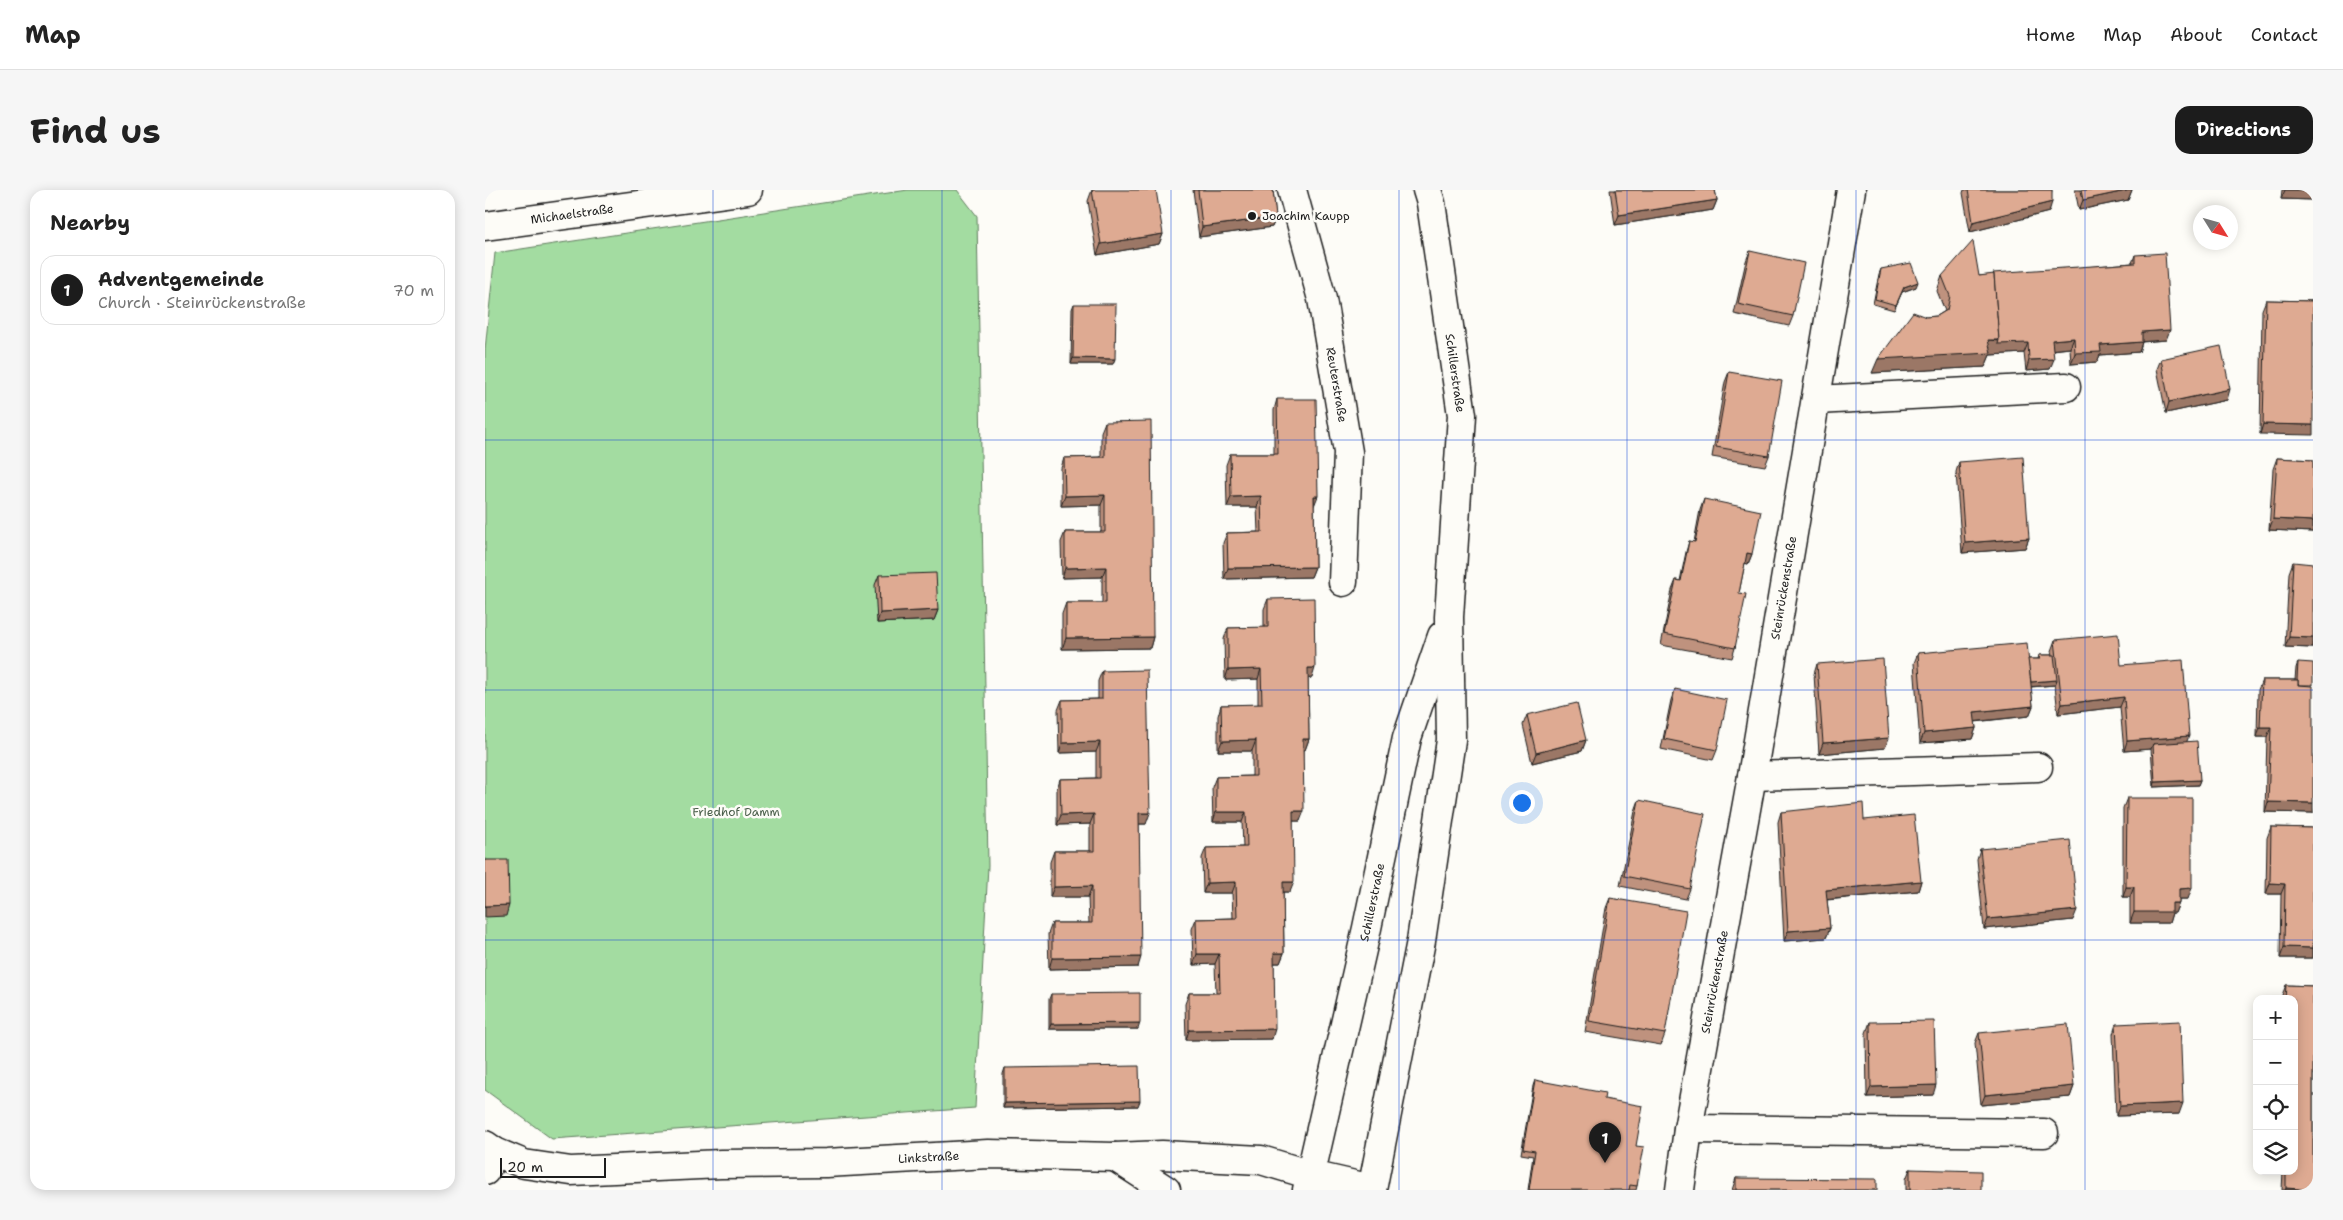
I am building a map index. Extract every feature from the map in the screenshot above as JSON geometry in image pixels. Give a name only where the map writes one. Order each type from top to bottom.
[{"type":"street","name":"Michaelstraße","points":[[485,226],[748,190]]},
{"type":"street","name":"Reuterstraße","points":[[1293,190],[1322,299],[1348,452],[1343,582]]},
{"type":"street","name":"Schillerstraße","points":[[1372,1190],[1421,941],[1451,740],[1449,618],[1462,415],[1431,203],[1427,190]]},
{"type":"street","name":"Steinrückenstraße","points":[[1680,1190],[1688,1129],[1751,776],[1851,190]]},
{"type":"street","points":[[1816,400],[2066,387]]},
{"type":"street","name":"Schillerstraße","points":[[1309,1182],[1369,918],[1407,738],[1449,618]]},
{"type":"street","points":[[1751,776],[2038,767]]},
{"type":"street","points":[[1688,1129],[2044,1133]]},
{"type":"street","name":"Linkstraße","points":[[488,1156],[571,1171],[721,1164],[827,1163],[988,1154],[1115,1157],[1162,1156],[1261,1160],[1309,1182],[1372,1190]]},
{"type":"street","points":[[1115,1157],[1166,1190]]},
{"type":"green space","name":"Friedhof Damm","points":[[908,190],[957,190],[977,216],[988,866],[975,1108],[552,1139],[485,1090],[485,350],[495,253]]},
{"type":"building","points":[[1092,190],[1156,190],[1163,234],[1101,244]]},
{"type":"building","points":[[1198,190],[1273,190],[1276,217],[1202,227]]},
{"type":"building","points":[[1615,190],[1715,190],[1717,200],[1619,215]]},
{"type":"building","points":[[1968,190],[2052,190],[2052,202],[1973,222]]},
{"type":"building","points":[[2081,190],[2130,190],[2083,200]]},
{"type":"building","points":[[1973,241],[1979,276],[1994,274],[1999,340],[1988,340],[1991,353],[1878,359],[1913,312],[1926,317],[1937,316],[1947,310],[1950,296],[1942,276]]},
{"type":"building","points":[[1750,251],[1804,263],[1793,316],[1738,304]]},
{"type":"building","points":[[2165,253],[2170,330],[2142,332],[2142,342],[2100,345],[2101,352],[2075,353],[2074,338],[2052,340],[2054,359],[2029,360],[2028,343],[1998,344],[1993,273],[2135,263],[2135,255]]},
{"type":"building","points":[[1911,263],[1918,282],[1904,287],[1896,305],[1875,299],[1881,269]]},
{"type":"building","points":[[2266,300],[2313,301],[2313,425],[2263,424]]},
{"type":"building","points":[[1074,304],[1116,304],[1115,359],[1073,358]]},
{"type":"building","points":[[2221,346],[2230,389],[2169,402],[2161,359]]},
{"type":"building","points":[[1729,372],[1782,381],[1769,456],[1716,447]]},
{"type":"building","points":[[1277,399],[1316,399],[1318,496],[1314,496],[1315,567],[1228,568],[1227,533],[1262,532],[1261,496],[1231,497],[1230,454],[1278,454]]},
{"type":"building","points":[[1151,421],[1153,637],[1066,638],[1066,603],[1106,603],[1106,567],[1065,568],[1065,532],[1105,532],[1105,495],[1065,496],[1064,458],[1105,457],[1105,422]]},
{"type":"building","points":[[2023,457],[2029,538],[1965,543],[1959,462]]},
{"type":"building","points":[[2277,458],[2313,460],[2313,521],[2273,519]]},
{"type":"building","points":[[1704,499],[1761,511],[1752,554],[1747,553],[1739,593],[1746,594],[1735,648],[1664,634],[1676,580],[1681,581],[1689,541],[1695,542]]},
{"type":"building","points":[[2293,562],[2313,564],[2313,638],[2289,637]]},
{"type":"building","points":[[936,573],[938,610],[880,613],[879,575]]},
{"type":"building","points":[[1314,598],[1315,668],[1308,668],[1309,739],[1303,739],[1304,811],[1293,811],[1294,882],[1283,882],[1284,953],[1274,953],[1275,1029],[1189,1030],[1189,993],[1220,993],[1219,954],[1197,954],[1196,919],[1237,918],[1236,882],[1207,883],[1206,848],[1247,847],[1246,812],[1216,812],[1216,777],[1256,776],[1256,740],[1222,741],[1221,705],[1262,704],[1261,669],[1228,670],[1228,628],[1268,627],[1268,599]]},
{"type":"building","points":[[2118,634],[2121,665],[2183,660],[2189,736],[2127,741],[2124,697],[2062,704],[2055,640]]},
{"type":"building","points":[[2027,643],[2033,706],[1974,712],[1976,728],[1924,733],[1918,653]]},
{"type":"building","points":[[2039,655],[2054,655],[2057,680],[2031,682],[2028,659],[2040,659]]},
{"type":"building","points":[[1883,659],[1889,738],[1823,743],[1817,664]]},
{"type":"building","points":[[2298,662],[2313,663],[2313,685],[2298,685]]},
{"type":"building","points":[[1147,670],[1150,813],[1139,813],[1141,957],[1052,958],[1052,923],[1092,923],[1092,886],[1054,887],[1054,851],[1094,851],[1094,814],[1061,815],[1060,779],[1100,778],[1100,742],[1062,743],[1062,700],[1102,699],[1102,671]]},
{"type":"building","points":[[2262,680],[2298,680],[2298,685],[2313,686],[2313,803],[2268,802],[2271,727],[2260,727]]},
{"type":"building","points":[[1675,689],[1727,700],[1717,750],[1664,739]]},
{"type":"building","points":[[1577,703],[1586,740],[1536,753],[1527,715]]},
{"type":"building","points":[[2197,741],[2200,780],[2155,782],[2153,744]]},
{"type":"building","points":[[2127,798],[2192,798],[2192,888],[2179,889],[2179,903],[2172,903],[2172,912],[2134,912],[2134,887],[2126,887]]},
{"type":"building","points":[[1639,800],[1705,814],[1690,889],[1624,876]]},
{"type":"building","points":[[1863,803],[1864,820],[1914,815],[1921,881],[1826,890],[1830,928],[1788,931],[1781,812]]},
{"type":"building","points":[[2271,827],[2313,828],[2313,948],[2284,947],[2285,884],[2270,883]]},
{"type":"building","points":[[2070,840],[2077,910],[1988,919],[1980,849]]},
{"type":"building","points":[[485,860],[508,860],[509,905],[485,906]]},
{"type":"building","points":[[1610,898],[1686,911],[1665,1034],[1589,1021]]},
{"type":"building","points":[[2286,985],[2313,986],[2313,1190],[2286,1188],[2286,1175],[2298,1175],[2298,995],[2285,995]]},
{"type":"building","points":[[1140,993],[1140,1023],[1051,1024],[1051,994]]},
{"type":"building","points":[[1934,1021],[1936,1085],[1871,1087],[1870,1022]]},
{"type":"building","points":[[2180,1021],[2183,1103],[2120,1106],[2116,1024]]},
{"type":"building","points":[[2068,1024],[2074,1086],[1985,1095],[1979,1033]]},
{"type":"building","points":[[1139,1066],[1140,1101],[1005,1103],[1005,1068]]},
{"type":"building","points":[[1535,1080],[1605,1093],[1604,1099],[1643,1106],[1636,1146],[1644,1147],[1637,1186],[1630,1185],[1629,1190],[1529,1190],[1535,1151],[1523,1149]]},
{"type":"building","points":[[1910,1169],[1981,1171],[1981,1190],[1910,1190]]},
{"type":"building","points":[[1736,1178],[1877,1179],[1877,1190],[1736,1190]]},
{"type":"place","name":"Joachim Kaupp","points":[[1252,216]]},
{"type":"place","name":"Adventgemeinde","points":[[1605,1163]]}]
